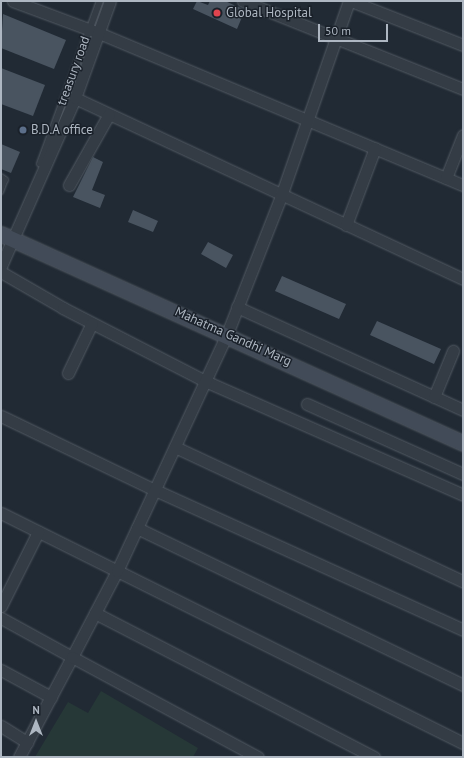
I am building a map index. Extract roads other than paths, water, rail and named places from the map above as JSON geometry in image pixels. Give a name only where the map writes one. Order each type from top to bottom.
[{"type":"main road","name":"Mahatma Gandhi Marg","points":[[10,235],[463,443]]},
{"type":"street","points":[[13,1],[26,4],[94,31],[463,185]]},
{"type":"street","points":[[1,266],[10,235],[75,98],[94,31],[110,1]]},
{"type":"street","points":[[243,1],[337,37],[463,89]]},
{"type":"street","points":[[19,757],[117,571],[227,334],[281,196],[350,1],[463,46]]},
{"type":"street","points":[[75,98],[281,196],[463,279]]},
{"type":"street","points":[[69,185],[109,114]]},
{"type":"street","points":[[446,178],[463,135]]},
{"type":"street","points":[[346,226],[375,148]]},
{"type":"street","points":[[1,272],[92,323],[205,381],[463,495]]},
{"type":"street","points":[[237,307],[463,410]]},
{"type":"street","points":[[68,373],[92,323]]},
{"type":"street","points":[[434,397],[453,350]]},
{"type":"street","points":[[307,404],[463,474]]},
{"type":"street","points":[[1,416],[155,490],[463,630]]},
{"type":"street","points":[[175,447],[463,581]]},
{"type":"street","points":[[1,513],[463,743]]},
{"type":"street","points":[[137,528],[463,685]]},
{"type":"street","points":[[2,600],[38,532]]},
{"type":"street","points":[[95,613],[374,757]]},
{"type":"street","points":[[1,618],[258,757]]},
{"type":"street","points":[[1,670],[51,697]]},
{"type":"street","points":[[1,726],[27,742]]},
{"type":"lane","name":"treasury road","points":[[10,235],[94,31],[100,1]]},
{"type":"lane","points":[[1,177],[5,180],[1,191]]},
{"type":"place","name":"Global Hospital","points":[[217,13]]},
{"type":"place","name":"B.D.A office","points":[[23,130]]}]
